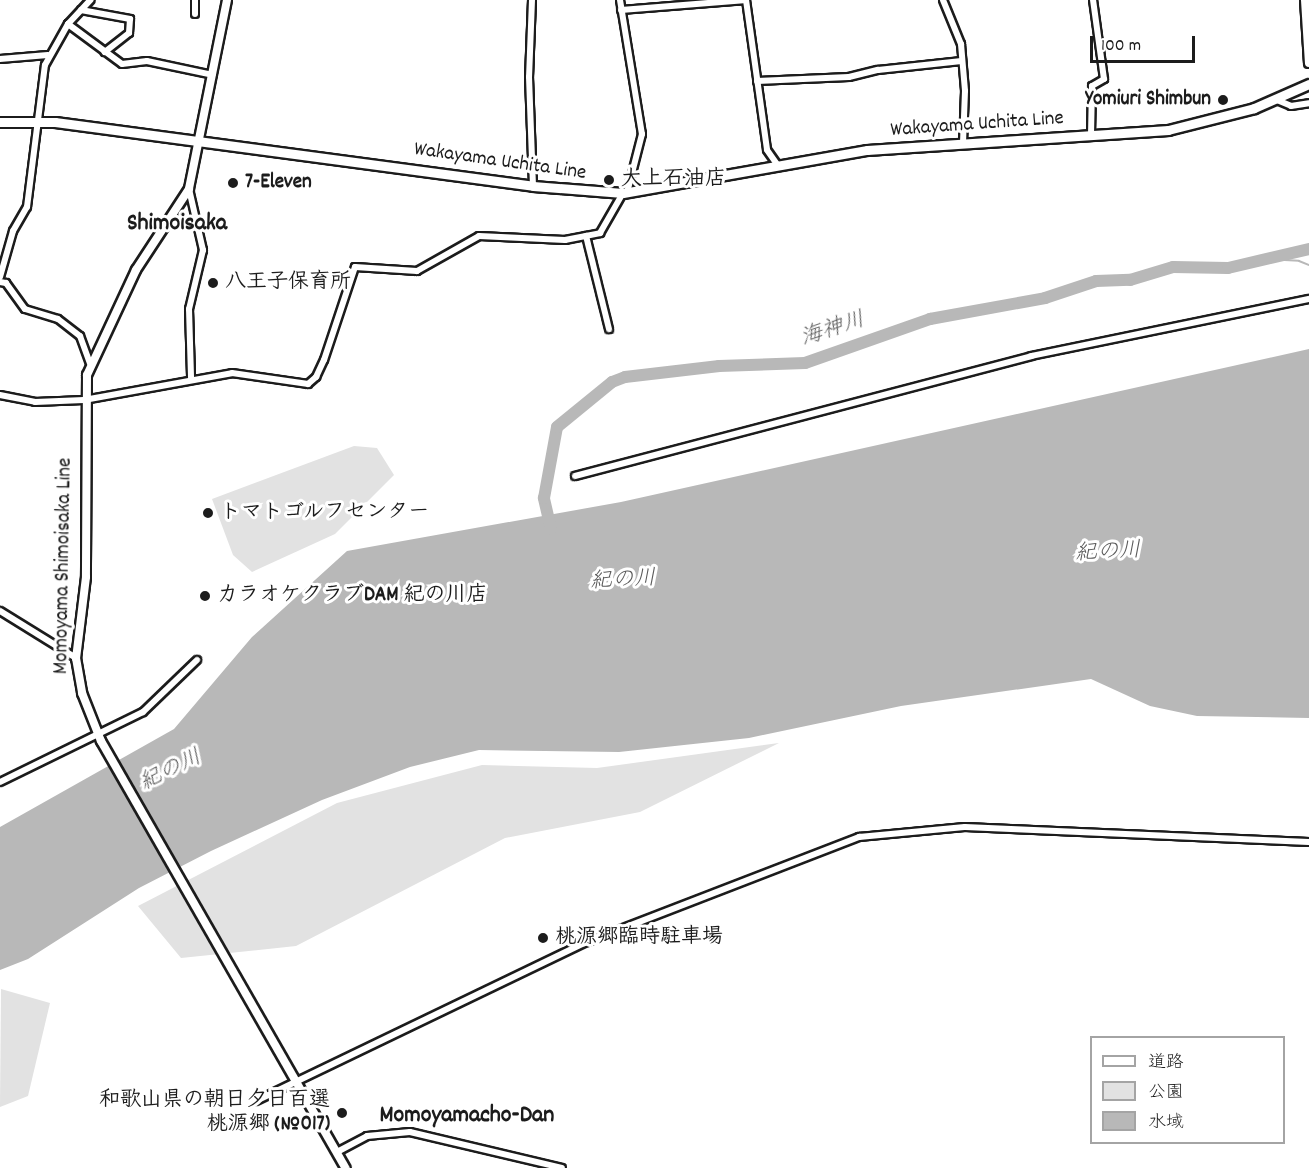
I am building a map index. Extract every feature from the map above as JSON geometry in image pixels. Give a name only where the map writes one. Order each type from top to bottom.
[{"type":"main road","name":"Momoyama Shimoisaka Line","points":[[227,0],[213,75],[197,140],[189,189],[136,270],[90,363],[84,400],[86,568],[76,658],[82,693],[100,737],[346,1168]]},
{"type":"main road","points":[[1305,0],[1309,63]]},
{"type":"main road","name":"Wakayama Uchita Line","points":[[0,122],[38,122],[197,140],[533,186],[625,193],[867,150],[1168,130],[1277,100],[1309,84]]},
{"type":"street","points":[[0,277],[13,231],[27,207],[48,55],[68,24],[90,0]]},
{"type":"street","points":[[195,0],[195,14]]},
{"type":"street","points":[[532,0],[529,77],[533,186]]},
{"type":"street","points":[[0,395],[35,402],[84,400],[191,378],[232,373],[308,384],[316,377],[324,360],[355,267],[417,271],[479,236],[533,240],[586,236],[606,229],[611,208],[625,193],[642,134],[620,0]]},
{"type":"street","points":[[621,10],[745,0],[767,150],[777,166]]},
{"type":"street","points":[[943,0],[958,35],[962,61],[963,143]]},
{"type":"street","points":[[1090,135],[1092,86],[1104,79],[1093,0]]},
{"type":"street","points":[[81,10],[130,19],[129,33],[105,52]]},
{"type":"street","points":[[68,24],[122,64],[147,61],[213,75]]},
{"type":"street","points":[[0,59],[48,55]]},
{"type":"street","points":[[757,81],[849,77],[878,70],[962,61]]},
{"type":"street","points":[[1277,100],[1291,106],[1309,103]]},
{"type":"street","points":[[189,189],[203,250],[189,309],[191,378]]},
{"type":"street","points":[[586,236],[609,329]]},
{"type":"street","points":[[0,282],[6,283],[24,309],[58,319],[80,336],[90,363]]},
{"type":"street","points":[[575,476],[1031,356],[1309,299]]},
{"type":"street","points":[[0,611],[76,658]]},
{"type":"street","points":[[0,782],[100,737],[143,712],[197,660]]},
{"type":"street","points":[[256,1101],[295,1080],[586,942],[859,837],[965,827],[1309,842]]},
{"type":"street","points":[[337,1152],[367,1136],[410,1132],[562,1168]]},
{"type":"green space","points":[[354,446],[377,448],[394,475],[335,534],[252,572],[233,555],[212,499]]},
{"type":"green space","points":[[779,743],[640,812],[505,838],[296,946],[181,958],[138,906],[337,803],[482,765],[597,768]]},
{"type":"green space","points":[[1,989],[50,1003],[28,1096],[0,1107]]},
{"type":"water","name":"紀の川","points":[[1309,349],[1309,718],[1197,716],[1150,706],[1091,679],[901,706],[749,738],[619,752],[479,750],[410,767],[322,800],[211,851],[139,888],[28,959],[0,970],[0,827],[174,729],[252,637],[347,551],[621,502]]},
{"type":"waterway","name":"海神川","points":[[551,529],[544,498],[557,427],[612,382],[625,377],[719,366],[805,363],[930,319],[1045,298],[1096,281],[1130,280],[1173,267],[1228,268],[1309,249]]},
{"type":"waterway","points":[[1265,259],[1299,261],[1309,265]]},
{"type":"place","name":"Yomiuri Shimbun","points":[[1223,100]]},
{"type":"place","name":"大上石油店","points":[[609,180]]},
{"type":"place","name":"7-Eleven","points":[[233,183]]},
{"type":"place","name":"八王子保育所","points":[[213,283]]},
{"type":"place","name":"トマトゴルフセンター","points":[[208,513]]},
{"type":"place","name":"カラオケクラブDAM 紀の川店","points":[[205,596]]},
{"type":"place","name":"桃源郷臨時駐車場","points":[[543,938]]},
{"type":"place","name":"和歌山県の朝日夕日百選 桃源郷 (№017)","points":[[342,1113]]},
{"type":"district","name":"Shimoisaka","points":[[177,225]]},
{"type":"district","name":"Momoyamacho-Dan","points":[[467,1117]]}]
